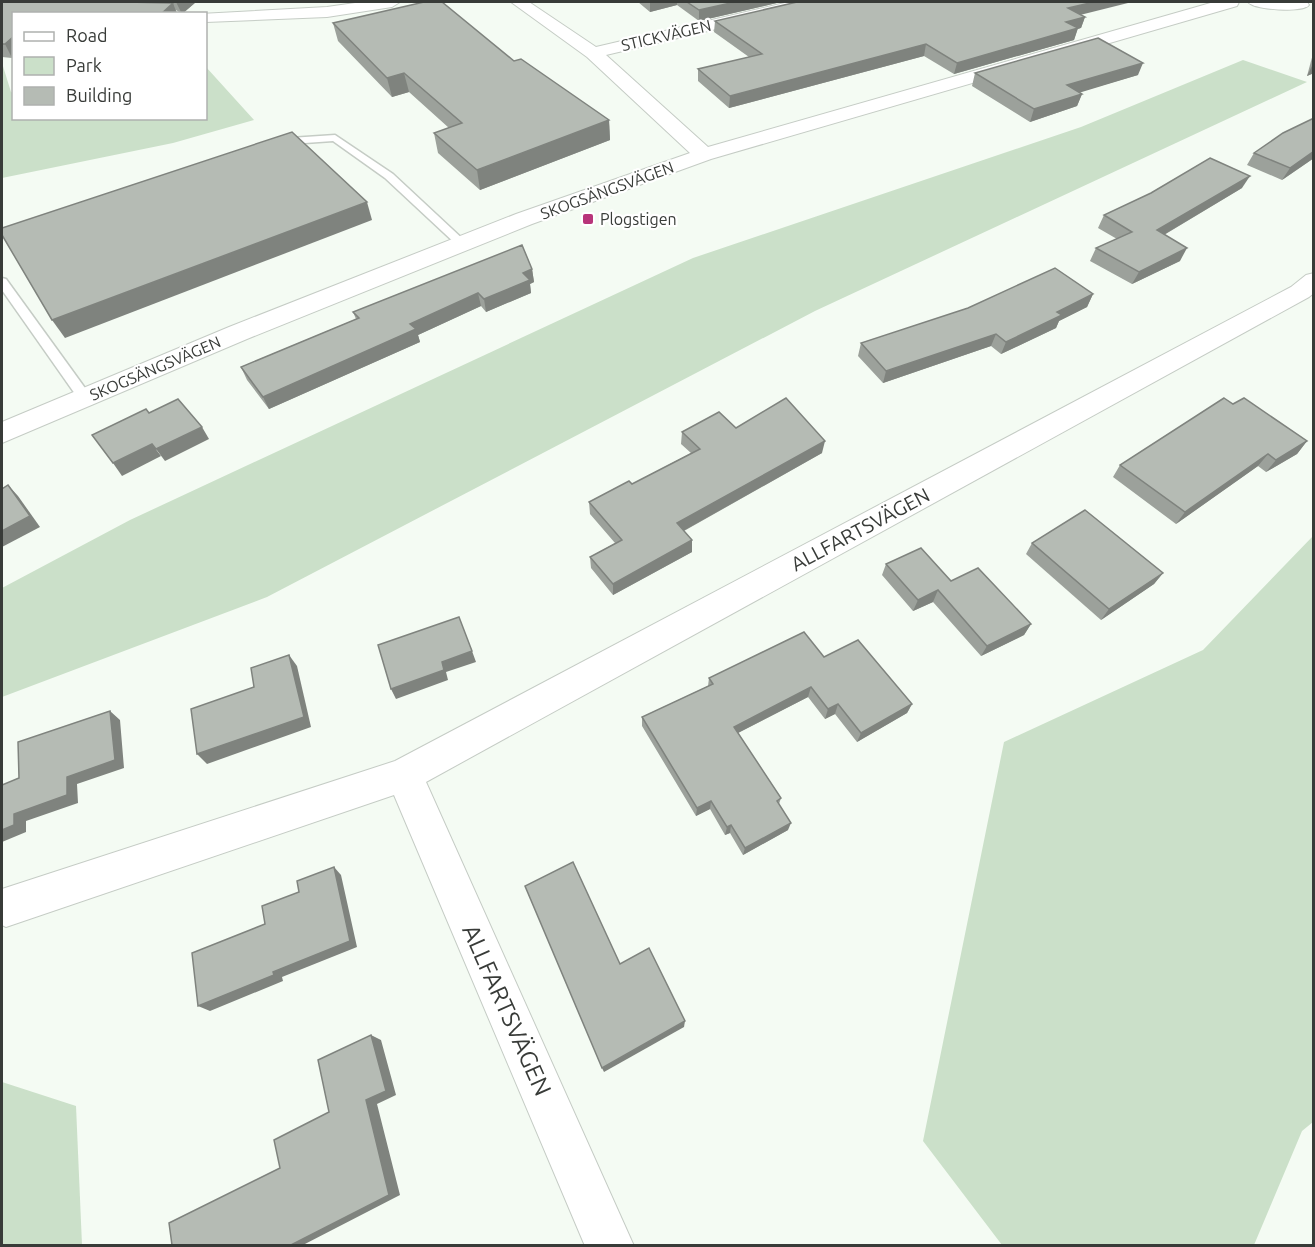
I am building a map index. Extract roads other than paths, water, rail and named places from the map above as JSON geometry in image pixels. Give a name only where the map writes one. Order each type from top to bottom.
[{"type":"street","points":[[207,17],[327,12],[392,2]]},
{"type":"street","points":[[519,2],[593,53],[704,155]]},
{"type":"street","name":"STICKVÄGEN","points":[[593,53],[808,2]]},
{"type":"street","points":[[1256,2],[1304,5]]},
{"type":"street","name":"SKOGSÄNGSVÄGEN","points":[[2,433],[238,333],[524,219],[704,155],[1214,4]]},
{"type":"street","name":"ALLFARTSVÄGEN","points":[[6,907],[404,775],[1309,290]]},
{"type":"street","name":"ALLFARTSVÄGEN","points":[[404,775],[610,1245]]},
{"type":"lane","points":[[268,148],[290,141],[336,138],[389,176],[462,244]]},
{"type":"lane","points":[[2,282],[85,398]]},
{"type":"place","name":"Plogstigen","points":[[588,219]]}]
